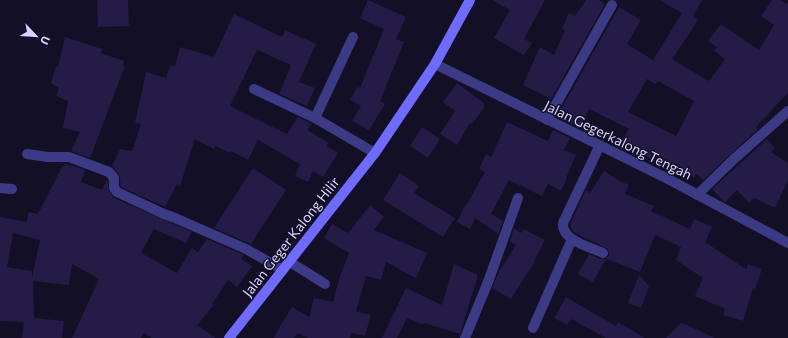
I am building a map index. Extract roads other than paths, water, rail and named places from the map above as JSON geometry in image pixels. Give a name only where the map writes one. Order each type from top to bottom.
[{"type":"main road","name":"Jalan Geger Kalong Hilir","points":[[229,338],[375,153],[435,64],[470,0]]},
{"type":"street","points":[[547,120],[612,5]]},
{"type":"street","points":[[315,118],[353,37]]},
{"type":"street","name":"Jalan Gegerkalong Tengah","points":[[435,64],[668,179],[788,243]]},
{"type":"street","points":[[254,89],[315,118],[375,153]]},
{"type":"street","points":[[697,195],[734,159],[788,112]]},
{"type":"street","points":[[600,145],[563,223],[564,232],[572,239],[603,253]]},
{"type":"street","points":[[28,154],[48,157],[69,157],[109,172],[114,178],[114,188],[117,192],[246,249],[284,270]]},
{"type":"street","points":[[0,188],[12,189]]},
{"type":"street","points":[[465,338],[488,282],[518,198]]},
{"type":"street","points":[[533,328],[572,239]]},
{"type":"street","points":[[290,262],[325,284]]}]
